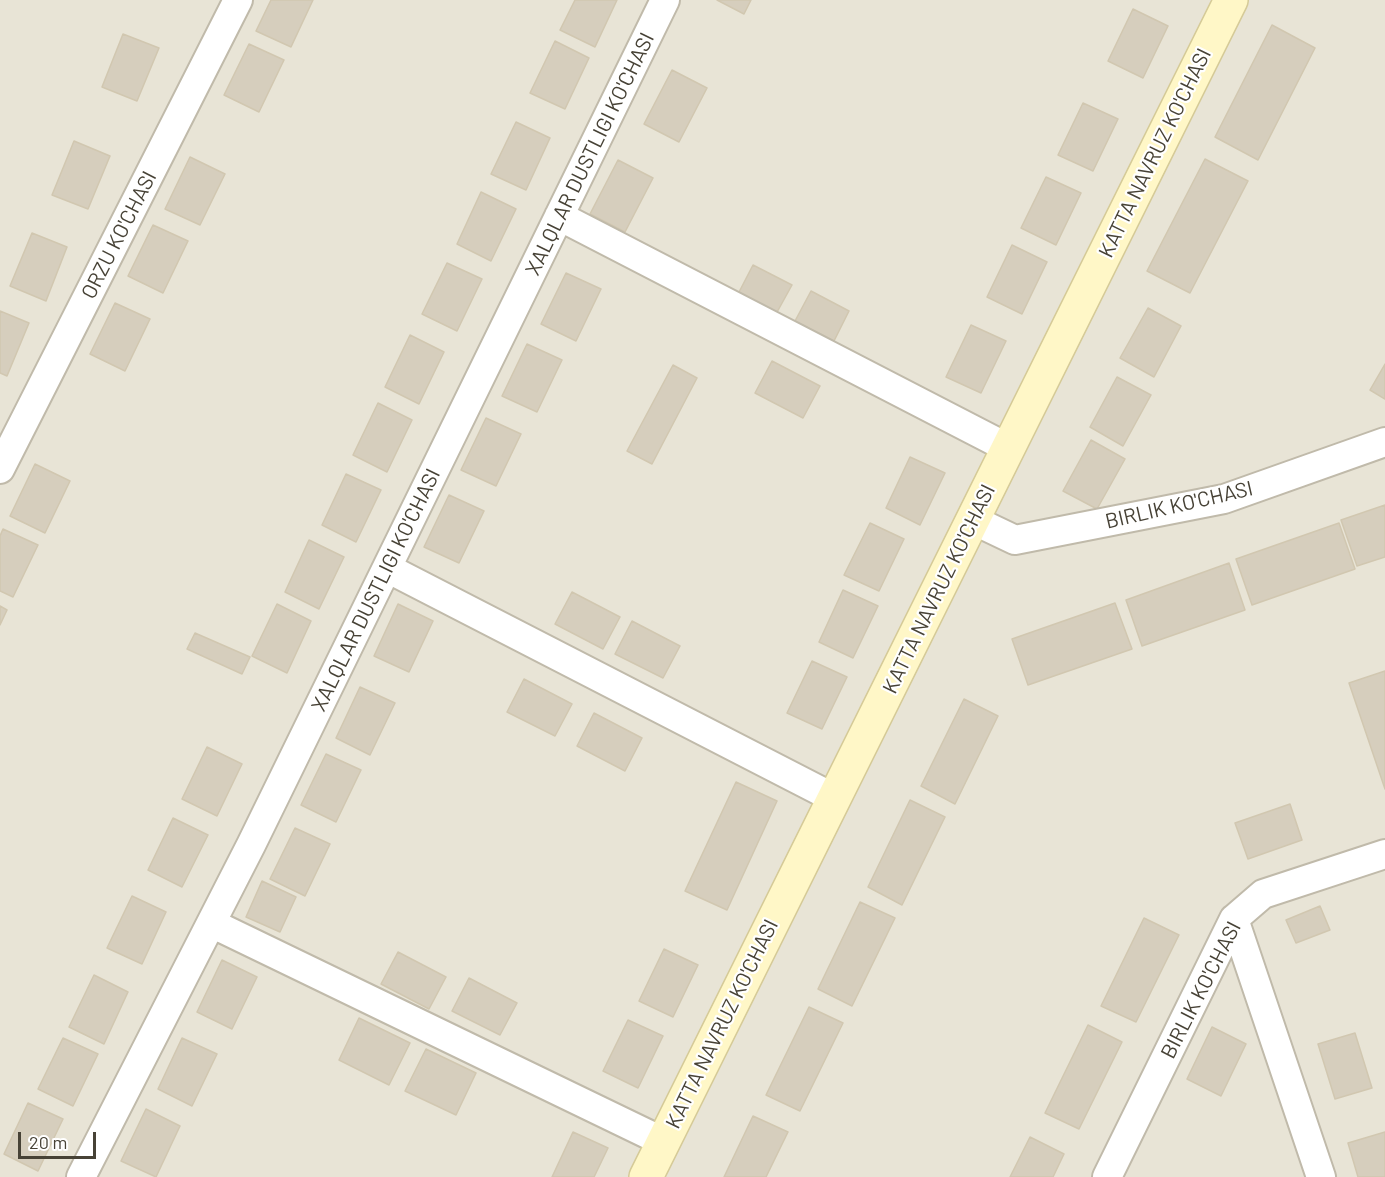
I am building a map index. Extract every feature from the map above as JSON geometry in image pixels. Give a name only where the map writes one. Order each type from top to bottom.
[{"type":"street","name":"ORZU KO'CHASI","points":[[0,469],[238,0]]},
{"type":"street","name":"XALQLAR DUSTLIGI KO'CHASI","points":[[81,1177],[211,923],[665,0]]},
{"type":"street","name":"KATTA NAVRUZ KO'CHASI","points":[[646,1177],[1231,0]]},
{"type":"street","points":[[559,216],[1008,448]]},
{"type":"street","name":"BIRLIK KO'CHASI","points":[[973,520],[1016,540],[1224,500],[1385,442]]},
{"type":"street","points":[[387,568],[834,798]]},
{"type":"street","name":"BIRLIK KO'CHASI","points":[[1107,1177],[1234,919],[1263,894],[1385,854]]},
{"type":"street","points":[[1234,919],[1321,1177]]},
{"type":"street","points":[[211,923],[663,1142]]},
{"type":"shaded area","points":[[0,0],[1385,0],[1385,1177],[0,1177]]},
{"type":"building","points":[[271,0],[313,0],[291,47],[256,31]]},
{"type":"building","points":[[575,0],[617,0],[595,47],[560,30]]},
{"type":"building","points":[[717,0],[751,0],[744,14]]},
{"type":"building","points":[[1133,9],[1168,26],[1143,78],[1108,61]]},
{"type":"building","points":[[1272,25],[1315,48],[1258,160],[1215,137]]},
{"type":"building","points":[[123,34],[159,48],[137,101],[102,87]]},
{"type":"building","points":[[555,41],[589,58],[565,109],[530,93]]},
{"type":"building","points":[[249,44],[284,60],[259,112],[224,95]]},
{"type":"building","points":[[672,70],[707,88],[679,142],[644,124]]},
{"type":"building","points":[[1083,103],[1118,119],[1093,171],[1058,155]]},
{"type":"building","points":[[516,122],[550,138],[526,190],[491,174]]},
{"type":"building","points":[[74,141],[110,156],[88,209],[52,195]]},
{"type":"building","points":[[190,157],[225,174],[200,225],[165,209]]},
{"type":"building","points":[[1205,159],[1248,181],[1190,293],[1147,271]]},
{"type":"building","points":[[618,160],[653,178],[625,232],[590,214]]},
{"type":"building","points":[[1046,177],[1081,193],[1056,245],[1021,228]]},
{"type":"building","points":[[481,192],[516,209],[491,261],[457,244]]},
{"type":"building","points":[[153,225],[188,241],[163,293],[128,276]]},
{"type":"building","points":[[32,233],[67,247],[46,301],[10,286]]},
{"type":"building","points":[[1012,245],[1047,262],[1022,314],[987,297]]},
{"type":"building","points":[[447,263],[482,279],[457,331],[422,314]]},
{"type":"building","points":[[753,265],[792,285],[776,314],[738,294]]},
{"type":"building","points":[[566,273],[601,289],[576,341],[541,324]]},
{"type":"building","points":[[811,291],[849,311],[834,341],[795,321]]},
{"type":"building","points":[[115,303],[150,319],[125,371],[90,354]]},
{"type":"building","points":[[1148,308],[1181,326],[1154,377],[1120,358]]},
{"type":"building","points":[[0,311],[29,323],[7,376],[0,373]]},
{"type":"building","points":[[971,325],[1006,341],[981,393],[946,377]]},
{"type":"building","points":[[410,335],[444,352],[419,404],[385,387]]},
{"type":"building","points":[[527,344],[562,360],[537,412],[502,396]]},
{"type":"building","points":[[772,361],[820,386],[803,418],[755,393]]},
{"type":"building","points":[[1385,364],[1385,399],[1370,390]]},
{"type":"building","points":[[673,365],[697,378],[652,464],[627,451]]},
{"type":"building","points":[[1117,377],[1151,395],[1123,446],[1090,427]]},
{"type":"building","points":[[378,403],[412,420],[387,472],[353,455]]},
{"type":"building","points":[[486,418],[521,434],[496,486],[461,470]]},
{"type":"building","points":[[1091,440],[1125,459],[1097,509],[1063,491]]},
{"type":"building","points":[[910,457],[945,473],[920,525],[886,508]]},
{"type":"building","points":[[35,464],[70,481],[45,533],[10,516]]},
{"type":"building","points":[[346,474],[381,490],[356,542],[322,525]]},
{"type":"building","points":[[449,495],[484,511],[459,563],[424,547]]},
{"type":"building","points":[[1385,505],[1385,557],[1357,566],[1341,520]]},
{"type":"building","points":[[870,523],[904,539],[879,591],[844,575]]},
{"type":"building","points":[[1339,523],[1355,569],[1252,605],[1236,559]]},
{"type":"building","points":[[3,529],[38,545],[13,597],[0,591],[0,536]]},
{"type":"building","points":[[309,540],[344,557],[319,609],[285,592]]},
{"type":"building","points":[[1229,563],[1245,610],[1142,646],[1126,600]]},
{"type":"building","points":[[843,590],[878,606],[853,658],[819,642]]},
{"type":"building","points":[[572,592],[620,617],[603,649],[555,624]]},
{"type":"building","points":[[1115,603],[1132,649],[1028,685],[1012,639]]},
{"type":"building","points":[[277,604],[311,621],[287,673],[252,656]]},
{"type":"building","points":[[398,604],[433,621],[409,672],[374,656]]},
{"type":"building","points":[[0,606],[7,610],[0,625]]},
{"type":"building","points":[[632,621],[680,646],[663,678],[615,654]]},
{"type":"building","points":[[195,633],[250,657],[242,674],[187,649]]},
{"type":"building","points":[[812,661],[847,677],[822,729],[787,713]]},
{"type":"building","points":[[1385,671],[1385,789],[1349,683]]},
{"type":"building","points":[[524,679],[572,704],[555,736],[507,712]]},
{"type":"building","points":[[360,687],[395,703],[370,755],[336,738]]},
{"type":"building","points":[[964,699],[998,716],[955,804],[921,786]]},
{"type":"building","points":[[594,713],[642,738],[625,771],[577,746]]},
{"type":"building","points":[[207,747],[242,764],[217,816],[182,799]]},
{"type":"building","points":[[326,754],[361,770],[336,822],[301,805]]},
{"type":"building","points":[[736,782],[777,801],[727,910],[685,891]]},
{"type":"building","points":[[910,800],[945,817],[902,905],[868,887]]},
{"type":"building","points":[[1290,804],[1302,840],[1248,859],[1235,823]]},
{"type":"building","points":[[173,818],[208,835],[182,887],[148,870]]},
{"type":"building","points":[[295,828],[330,844],[305,896],[270,879]]},
{"type":"building","points":[[262,881],[296,897],[280,932],[246,917]]},
{"type":"building","points":[[132,896],[166,912],[142,964],[107,948]]},
{"type":"building","points":[[860,902],[895,918],[852,1006],[818,989]]},
{"type":"building","points":[[1320,906],[1330,930],[1296,943],[1286,920]]},
{"type":"building","points":[[1144,918],[1179,935],[1136,1022],[1101,1006]]},
{"type":"building","points":[[664,949],[698,965],[673,1017],[639,1001]]},
{"type":"building","points":[[398,952],[446,977],[429,1009],[381,984]]},
{"type":"building","points":[[222,960],[257,977],[232,1029],[197,1012]]},
{"type":"building","points":[[94,975],[128,992],[104,1044],[69,1027]]},
{"type":"building","points":[[469,978],[517,1003],[500,1035],[452,1011]]},
{"type":"building","points":[[809,1007],[843,1023],[800,1111],[766,1095]]},
{"type":"building","points":[[359,1018],[410,1043],[389,1085],[339,1060]]},
{"type":"building","points":[[628,1020],[663,1036],[638,1088],[603,1071]]},
{"type":"building","points":[[1088,1025],[1122,1042],[1079,1129],[1045,1113]]},
{"type":"building","points":[[1212,1027],[1246,1044],[1221,1096],[1187,1079]]},
{"type":"building","points":[[1355,1033],[1372,1088],[1335,1099],[1318,1044]]},
{"type":"building","points":[[63,1038],[98,1054],[73,1106],[38,1089]]},
{"type":"building","points":[[182,1038],[217,1054],[192,1106],[158,1089]]},
{"type":"building","points":[[426,1049],[476,1073],[456,1115],[405,1091]]},
{"type":"building","points":[[28,1103],[63,1119],[38,1171],[4,1154]]},
{"type":"building","points":[[146,1109],[180,1126],[156,1177],[121,1161]]},
{"type":"building","points":[[753,1116],[788,1132],[766,1177],[724,1177]]},
{"type":"building","points":[[573,1132],[608,1148],[594,1177],[552,1177]]},
{"type":"building","points":[[1385,1132],[1385,1177],[1358,1177],[1348,1143]]},
{"type":"building","points":[[1030,1137],[1064,1154],[1053,1177],[1010,1177]]}]
